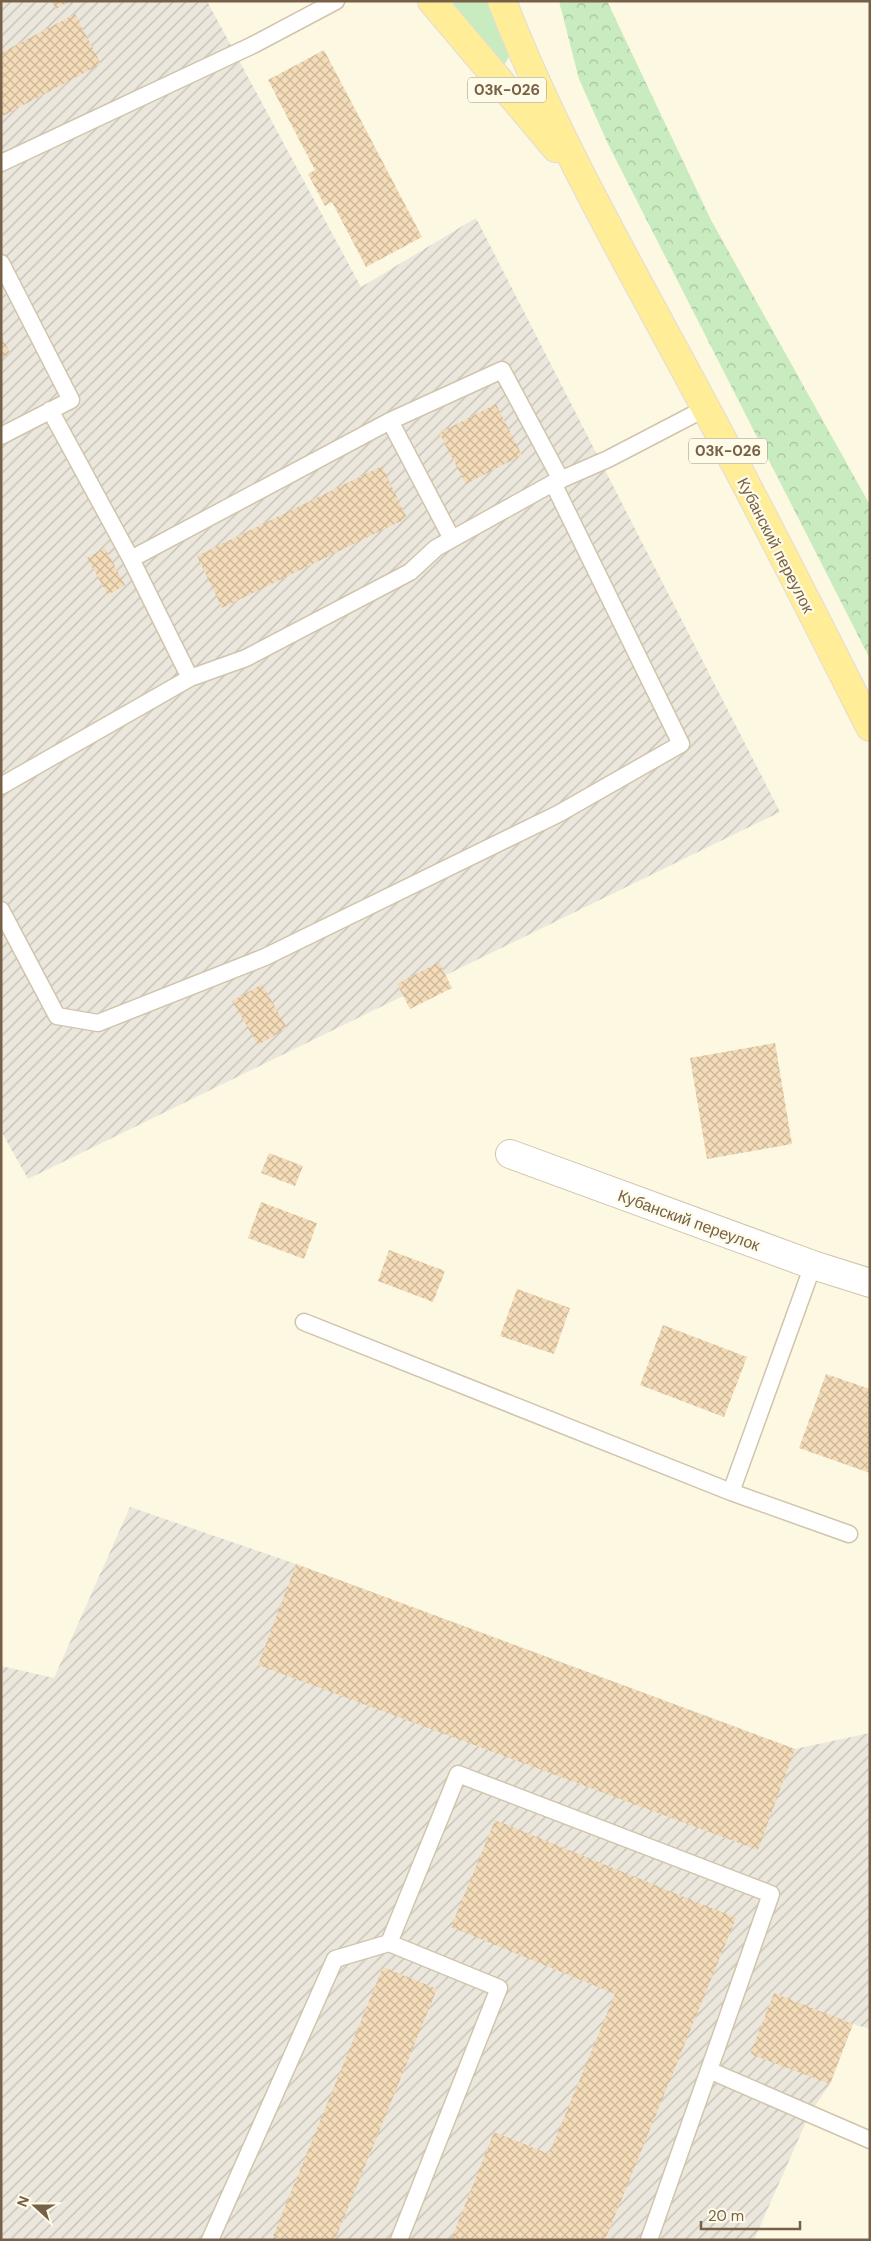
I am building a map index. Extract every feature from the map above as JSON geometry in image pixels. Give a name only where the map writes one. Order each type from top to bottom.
[{"type":"main road","name":"Кубанский переулок","points":[[432,1],[581,178]]},
{"type":"main road","name":"Кубанский переулок","points":[[502,1],[524,58],[581,178],[706,408],[870,727]]},
{"type":"street","name":"Кубанский переулок","points":[[510,1154],[812,1265],[870,1284]]},
{"type":"lane","points":[[1,163],[253,45],[336,1]]},
{"type":"lane","points":[[1,263],[71,400],[1,436]]},
{"type":"lane","points":[[1,910],[58,1016],[98,1024],[265,957],[558,814],[680,744],[557,482],[502,370],[390,421],[131,559]]},
{"type":"lane","points":[[1,786],[190,678],[246,658],[410,572],[436,548],[557,482],[608,459],[706,408]]},
{"type":"lane","points":[[50,410],[131,559],[190,678]]},
{"type":"lane","points":[[390,421],[452,540]]},
{"type":"lane","points":[[731,1492],[812,1265]]},
{"type":"lane","points":[[304,1322],[731,1492],[849,1534]]},
{"type":"lane","points":[[389,1943],[458,1774],[772,1894],[711,2071],[649,2240]]},
{"type":"lane","points":[[210,2240],[335,1959],[389,1943],[499,1988],[399,2240]]},
{"type":"lane","points":[[711,2071],[870,2140]]},
{"type":"shaded area","points":[[1,1],[207,1],[361,287],[476,218],[780,812],[28,1179],[1,1131]]},
{"type":"shaded area","points":[[130,1507],[296,1564],[795,1749],[870,1733],[870,2029],[853,2024],[830,2084],[810,2113],[754,2240],[1,2240],[1,1666],[54,1678]]},
{"type":"green space","points":[[450,1],[488,1],[510,55],[503,67]]},
{"type":"green space","points":[[559,1],[607,1],[711,220],[870,505],[870,659],[608,144],[579,79]]},
{"type":"building","points":[[52,1],[71,1],[56,9]]},
{"type":"building","points":[[75,14],[101,64],[1,117],[1,53]]},
{"type":"building","points":[[324,50],[422,237],[366,267],[332,202],[325,206],[308,174],[315,170],[268,80]]},
{"type":"building","points":[[1,335],[10,353],[1,358]]},
{"type":"building","points":[[496,404],[522,455],[466,484],[439,433]]},
{"type":"building","points":[[382,466],[407,518],[222,608],[197,556]]},
{"type":"building","points":[[105,548],[125,585],[108,595],[87,558]]},
{"type":"building","points":[[439,962],[452,988],[410,1009],[397,984]]},
{"type":"building","points":[[262,984],[287,1028],[258,1045],[232,1001]]},
{"type":"building","points":[[775,1043],[792,1144],[707,1159],[690,1058]]},
{"type":"building","points":[[269,1153],[303,1166],[295,1186],[261,1173]]},
{"type":"building","points":[[261,1202],[317,1223],[304,1259],[248,1238]]},
{"type":"building","points":[[389,1250],[445,1271],[433,1302],[378,1281]]},
{"type":"building","points":[[517,1289],[570,1308],[554,1354],[500,1336]]},
{"type":"building","points":[[663,1325],[747,1357],[724,1417],[640,1385]]},
{"type":"building","points":[[826,1374],[870,1389],[870,1473],[799,1448]]},
{"type":"building","points":[[296,1564],[795,1749],[758,1850],[258,1665]]},
{"type":"building","points":[[495,1820],[736,1918],[605,2240],[451,2240],[494,2132],[549,2154],[615,1994],[451,1927]]},
{"type":"building","points":[[383,1967],[437,1989],[335,2240],[284,2240],[273,2236]]},
{"type":"building","points":[[774,1993],[853,2024],[830,2084],[750,2054]]}]
